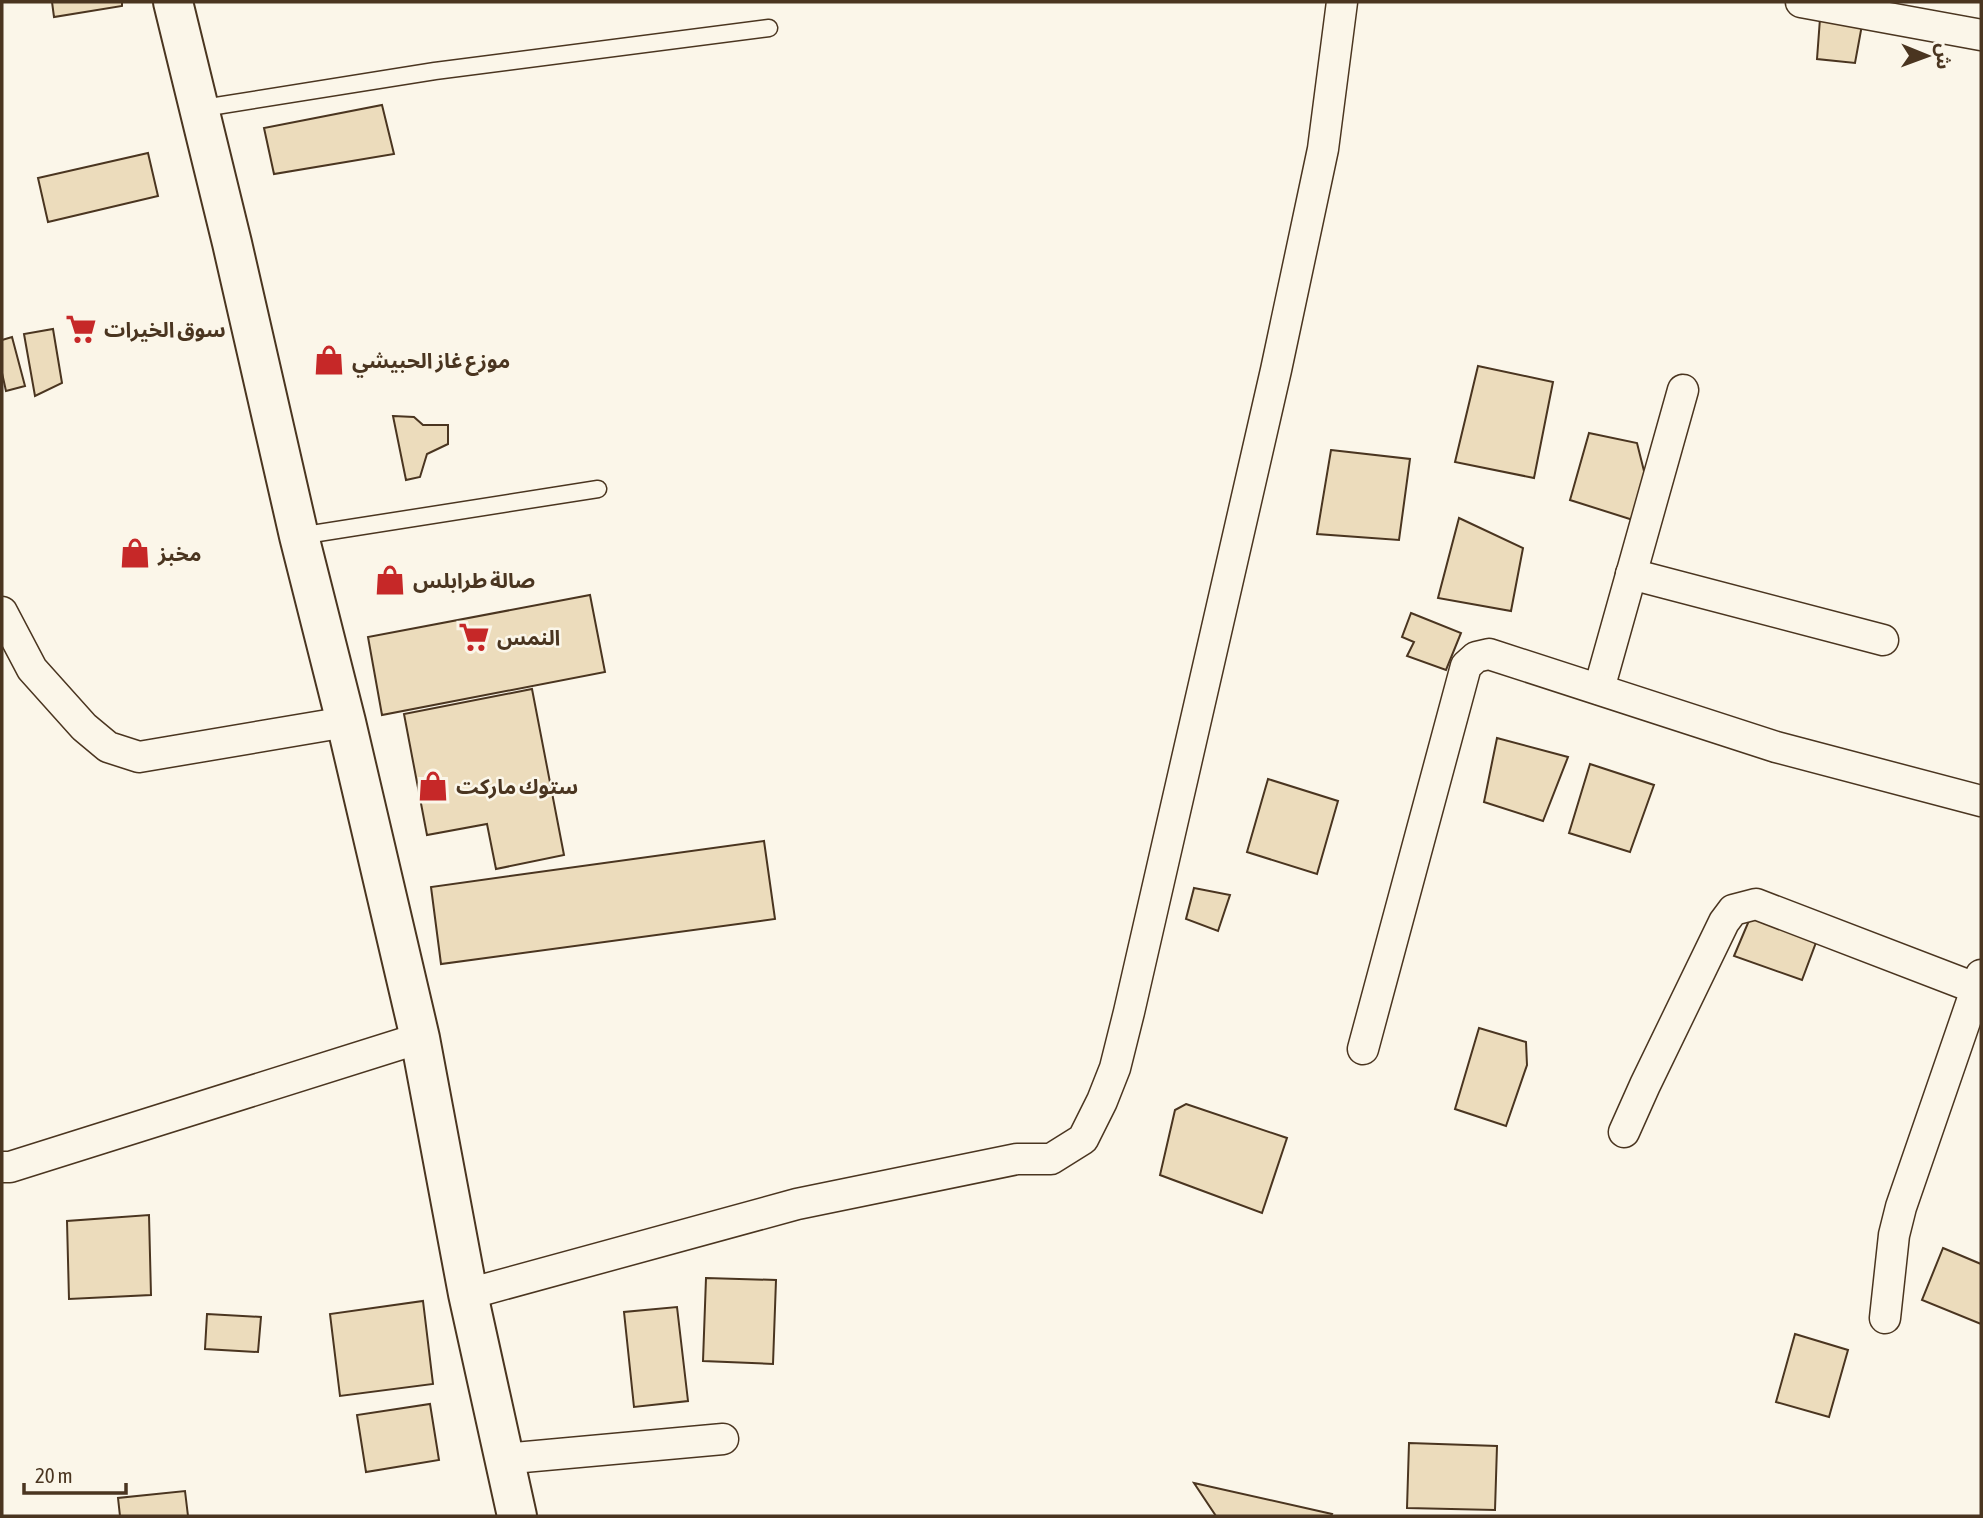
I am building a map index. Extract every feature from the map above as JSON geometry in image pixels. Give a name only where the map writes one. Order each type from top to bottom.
[{"type":"main road","points":[[173,2],[420,1038],[468,1294],[517,1516]]},
{"type":"street","points":[[468,1294],[797,1204],[1017,1159],[1051,1159],[1083,1139],[1115,1068],[1273,384],[1323,149],[1342,2]]},
{"type":"street","points":[[1801,2],[1981,35]]},
{"type":"street","points":[[1599,689],[1683,390]]},
{"type":"street","points":[[1631,573],[1884,640]]},
{"type":"street","points":[[2,612],[32,669],[84,727],[108,747],[139,757],[346,722]]},
{"type":"street","points":[[1363,1049],[1466,666],[1476,657],[1489,654],[1776,747],[1981,801]]},
{"type":"street","points":[[1625,1132],[1724,922],[1733,910],[1756,904],[1978,981],[1901,1207],[1894,1236],[1885,1318]]},
{"type":"street","points":[[2,1167],[10,1167],[420,1038]]},
{"type":"street","points":[[503,1459],[723,1439]]},
{"type":"lane","points":[[197,109],[436,71],[769,28]]},
{"type":"lane","points":[[299,536],[598,489]]},
{"type":"building","points":[[52,2],[122,2],[122,6],[54,17]]},
{"type":"building","points":[[1821,5],[1864,14],[1855,63],[1817,59]]},
{"type":"building","points":[[382,105],[394,154],[274,174],[264,128]]},
{"type":"building","points":[[148,153],[158,196],[48,222],[38,178]]},
{"type":"building","points":[[53,329],[62,383],[35,396],[24,334]]},
{"type":"building","points":[[12,337],[25,386],[6,391],[2,373],[2,340]]},
{"type":"building","points":[[1478,366],[1553,382],[1534,478],[1455,462]]},
{"type":"building","points":[[393,416],[414,417],[423,425],[448,425],[448,444],[427,454],[420,477],[406,480]]},
{"type":"building","points":[[1589,433],[1637,443],[1648,487],[1633,520],[1570,500]]},
{"type":"building","points":[[1331,450],[1410,459],[1399,540],[1317,534]]},
{"type":"building","points":[[1459,518],[1523,548],[1511,611],[1438,598]]},
{"type":"building","points":[[590,595],[605,672],[382,715],[368,637]]},
{"type":"building","points":[[1411,613],[1461,633],[1446,670],[1407,656],[1414,642],[1402,637]]},
{"type":"building","points":[[532,689],[564,855],[496,869],[487,824],[427,835],[404,714]]},
{"type":"building","points":[[1497,738],[1568,757],[1543,821],[1484,802]]},
{"type":"building","points":[[1590,764],[1654,785],[1630,852],[1569,833]]},
{"type":"building","points":[[1268,779],[1338,801],[1317,874],[1247,852]]},
{"type":"building","points":[[764,841],[775,919],[441,964],[431,887]]},
{"type":"building","points":[[1194,888],[1230,895],[1218,931],[1186,919]]},
{"type":"building","points":[[1756,904],[1821,929],[1802,980],[1734,956]]},
{"type":"building","points":[[1479,1028],[1526,1042],[1527,1065],[1506,1126],[1455,1109]]},
{"type":"building","points":[[1186,1104],[1287,1138],[1262,1213],[1160,1175],[1175,1110]]},
{"type":"building","points":[[149,1215],[151,1295],[69,1299],[67,1221]]},
{"type":"building","points":[[1943,1248],[1981,1264],[1981,1324],[1922,1300]]},
{"type":"building","points":[[706,1278],[776,1280],[773,1364],[703,1361]]},
{"type":"building","points":[[423,1301],[433,1384],[340,1396],[330,1314]]},
{"type":"building","points":[[677,1307],[688,1401],[634,1407],[624,1312]]},
{"type":"building","points":[[207,1314],[261,1317],[258,1352],[205,1349]]},
{"type":"building","points":[[1795,1334],[1848,1350],[1829,1417],[1776,1402]]},
{"type":"building","points":[[430,1404],[439,1460],[366,1472],[357,1415]]},
{"type":"building","points":[[1409,1443],[1497,1446],[1495,1510],[1407,1508]]},
{"type":"building","points":[[1194,1483],[1332,1514],[1216,1516]]},
{"type":"building","points":[[185,1491],[188,1516],[120,1516],[118,1498]]},
{"type":"place","name":"سوق الخيرات","points":[[81,329]]},
{"type":"place","name":"موزع غاز الحبيشي","points":[[329,360]]},
{"type":"place","name":"مخبز","points":[[135,553]]},
{"type":"place","name":"صالة طرابلس","points":[[390,580]]},
{"type":"place","name":"النمس","points":[[474,637]]},
{"type":"place","name":"ستوك ماركت","points":[[433,786]]}]
